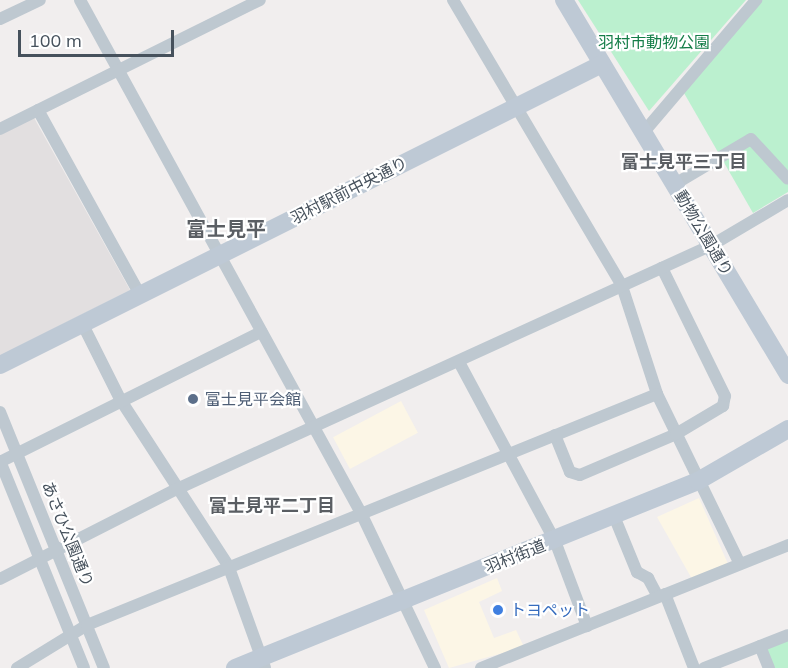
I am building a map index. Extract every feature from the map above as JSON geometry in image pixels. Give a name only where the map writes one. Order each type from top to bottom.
[{"type":"street","points":[[0,19],[40,0]]},
{"type":"street","points":[[80,0],[222,254],[261,332],[361,513],[407,600],[435,668]]},
{"type":"street","points":[[0,129],[258,0]]},
{"type":"street","points":[[453,0],[622,286],[657,394],[740,564]]},
{"type":"street","name":"動物公園通り","points":[[564,0],[788,375]]},
{"type":"street","points":[[643,133],[756,0]]},
{"type":"street","name":"羽村駅前中央通り","points":[[0,365],[514,105],[602,64]]},
{"type":"street","points":[[38,110],[140,295]]},
{"type":"street","points":[[675,184],[751,139],[788,179]]},
{"type":"street","points":[[0,579],[38,555],[177,489],[712,245],[788,200]]},
{"type":"street","points":[[555,435],[570,472],[580,475],[676,434],[723,406],[725,396],[662,268]]},
{"type":"street","points":[[82,323],[120,399],[228,565],[263,662]]},
{"type":"street","points":[[84,668],[0,462],[16,451],[120,399],[261,332]]},
{"type":"street","points":[[459,362],[555,541],[587,626]]},
{"type":"street","points":[[17,668],[87,625],[228,565],[657,394]]},
{"type":"street","name":"あさひ公園通り","points":[[0,412],[104,668]]},
{"type":"street","name":"羽村街道","points":[[235,668],[263,662],[407,600],[698,481],[788,429]]},
{"type":"street","points":[[614,516],[637,573],[648,578],[662,596],[694,668]]},
{"type":"street","points":[[481,668],[788,545]]},
{"type":"street","points":[[704,668],[788,635]]},
{"type":"street","points":[[759,646],[769,668]]},
{"type":"street","points":[[514,655],[520,668]]},
{"type":"shaded area","points":[[33,116],[130,290],[0,356],[0,133]]},
{"type":"shaded area","points":[[401,401],[418,433],[350,469],[333,437]]},
{"type":"shaded area","points":[[699,498],[728,564],[692,579],[657,517]]},
{"type":"shaded area","points":[[497,578],[502,591],[479,602],[494,638],[516,630],[524,647],[449,668],[424,610]]},
{"type":"green space","name":"羽村市動物公園","points":[[578,0],[746,0],[649,111]]},
{"type":"green space","points":[[762,0],[788,0],[788,192],[753,213],[684,93]]},
{"type":"green space","points":[[788,637],[788,668],[771,668],[761,647]]},
{"type":"place","name":"富士見平会館","points":[[193,399]]},
{"type":"place","name":"トヨペット","points":[[498,610]]},
{"type":"district","name":"富士見平三丁目","points":[[684,162]]},
{"type":"district","name":"富士見平","points":[[226,228]]},
{"type":"district","name":"富士見平二丁目","points":[[272,506]]}]
